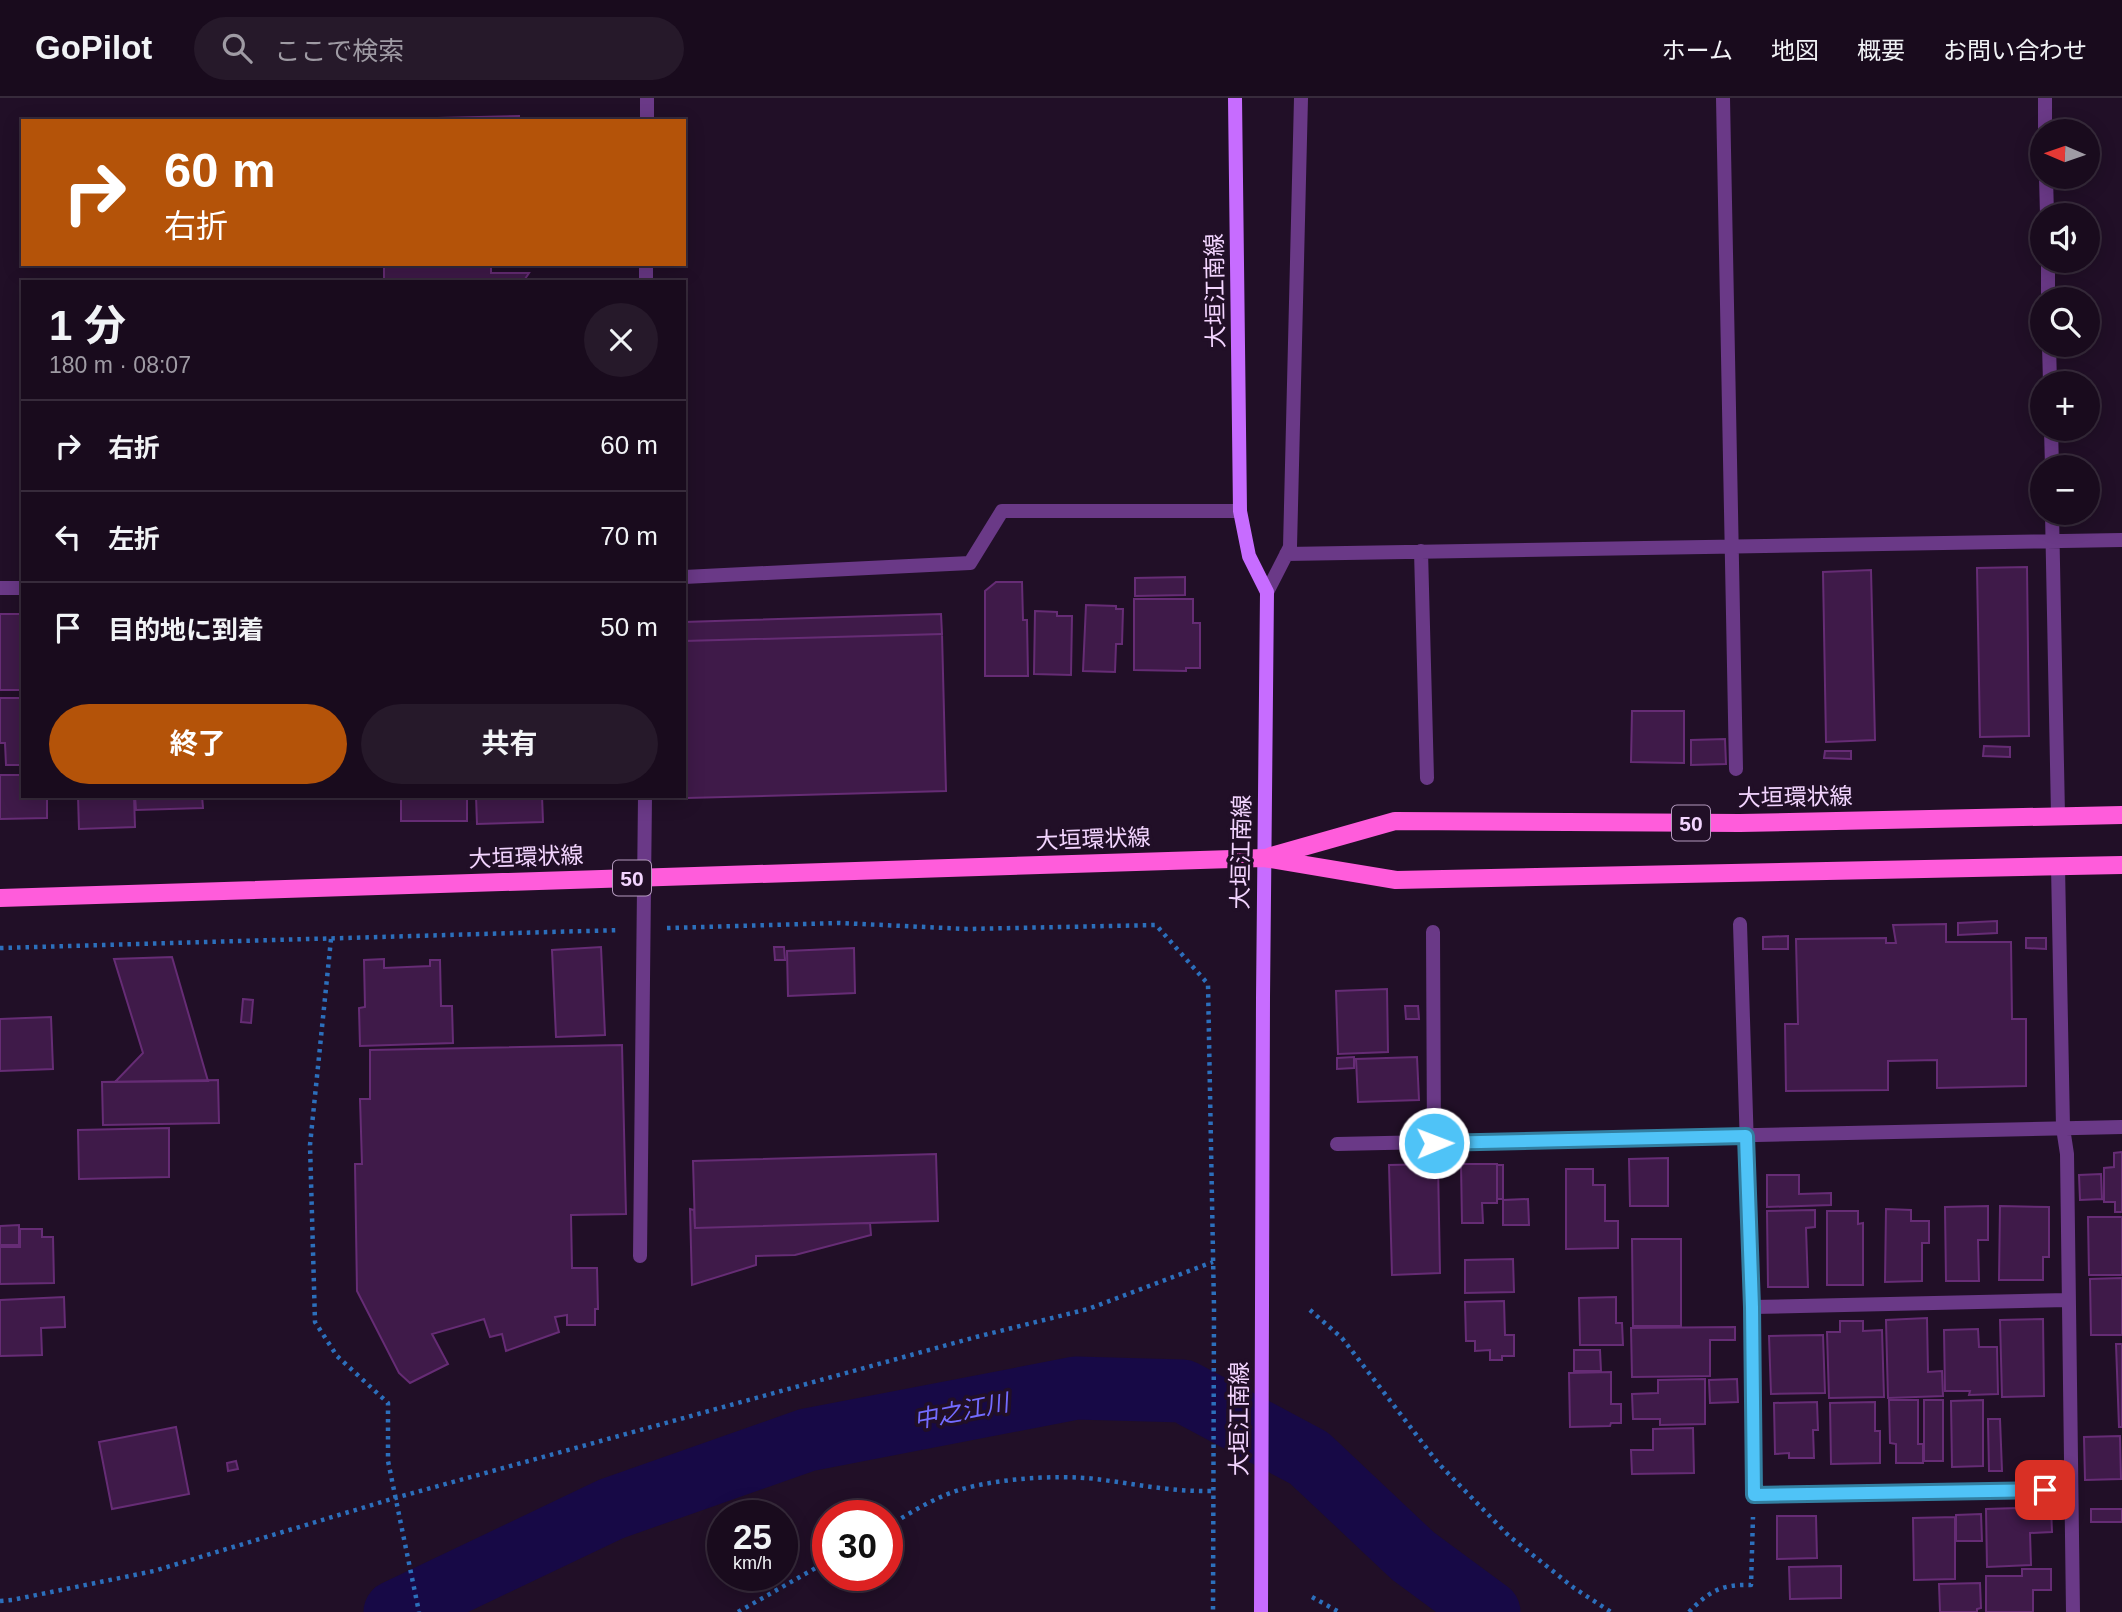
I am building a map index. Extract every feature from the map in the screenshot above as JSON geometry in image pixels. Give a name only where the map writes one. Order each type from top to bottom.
[{"type":"main road","name":"大垣江南線","points":[[1235,98],[1240,511],[1249,556],[1267,592],[1261,1612]]},
{"type":"main road","name":"大垣環状線","points":[[1264,858],[1395,821],[1740,823],[2122,815]]},
{"type":"main road","name":"大垣環状線","points":[[0,898],[1264,858],[1396,880],[2122,865]]},
{"type":"street","points":[[647,98],[647,119]]},
{"type":"street","points":[[1267,592],[1290,547],[1301,98]]},
{"type":"street","points":[[1723,98],[1735,769]]},
{"type":"street","points":[[2045,98],[2045,119]]},
{"type":"street","points":[[686,577],[970,563],[1002,510],[1240,511]]},
{"type":"street","points":[[2052,525],[2057,816]]},
{"type":"street","points":[[1286,554],[2122,540]]},
{"type":"street","points":[[1421,551],[1427,778]]},
{"type":"street","points":[[0,588],[21,588]]},
{"type":"street","points":[[640,1256],[645,798]]},
{"type":"street","points":[[2057,866],[2063,1128],[2067,1153],[2073,1612]]},
{"type":"street","points":[[1740,924],[1752,1307],[1754,1495],[2071,1489]]},
{"type":"street","points":[[1433,932],[1434,1143]]},
{"type":"street","points":[[1337,1144],[2122,1127]]},
{"type":"street","points":[[1752,1307],[2068,1300]]},
{"type":"path","points":[[0,948],[840,923],[968,929],[1156,925],[1208,984],[1214,1308],[1213,1612]]},
{"type":"path","points":[[331,939],[310,1145],[315,1322],[337,1356],[388,1403],[388,1461],[419,1612]]},
{"type":"path","points":[[0,1601],[154,1571],[396,1498],[1088,1308],[1213,1262]]},
{"type":"path","points":[[1310,1310],[1342,1338],[1438,1464],[1509,1536],[1574,1588],[1611,1612]]},
{"type":"path","points":[[903,1518],[944,1495],[982,1485],[1041,1478],[1094,1479],[1184,1492],[1212,1491]]},
{"type":"path","points":[[1689,1612],[1704,1596],[1731,1584],[1751,1585],[1754,1495]]},
{"type":"path","points":[[738,1612],[812,1570]]},
{"type":"path","points":[[1311,1597],[1339,1612]]},
{"type":"building","points":[[519,116],[519,119],[396,119]]},
{"type":"building","points":[[384,266],[491,266],[491,273],[529,273],[524,280],[384,280]]},
{"type":"building","points":[[2027,567],[2029,736],[1980,737],[1977,568]]},
{"type":"building","points":[[1871,570],[1875,740],[1826,742],[1823,572]]},
{"type":"building","points":[[1185,577],[1185,595],[1135,596],[1135,578]]},
{"type":"building","points":[[996,582],[1022,582],[1023,620],[1027,620],[1028,676],[985,676],[985,591]]},
{"type":"building","points":[[1134,599],[1193,599],[1193,623],[1200,623],[1200,668],[1186,668],[1186,671],[1134,670]]},
{"type":"building","points":[[1086,605],[1116,606],[1116,609],[1123,609],[1122,644],[1116,644],[1115,672],[1083,671]]},
{"type":"building","points":[[1035,611],[1072,616],[1071,675],[1034,674]]},
{"type":"building","points":[[0,614],[21,614],[21,690],[0,690]]},
{"type":"building","points":[[941,614],[942,634],[686,641],[686,622]]},
{"type":"building","points":[[942,634],[946,791],[687,798],[686,641]]},
{"type":"building","points":[[0,698],[21,698],[21,765],[6,765],[5,743],[0,743]]},
{"type":"building","points":[[1632,711],[1684,711],[1684,763],[1631,762]]},
{"type":"building","points":[[1725,739],[1726,764],[1691,765],[1691,740]]},
{"type":"building","points":[[1984,746],[2010,747],[2010,757],[1983,756]]},
{"type":"building","points":[[1825,751],[1851,751],[1851,759],[1824,758]]},
{"type":"building","points":[[0,775],[21,775],[21,798],[47,798],[47,818],[0,819]]},
{"type":"building","points":[[78,798],[134,798],[135,827],[79,829]]},
{"type":"building","points":[[135,798],[202,798],[203,808],[136,810]]},
{"type":"building","points":[[401,798],[467,798],[467,821],[401,821]]},
{"type":"building","points":[[476,798],[542,798],[543,822],[477,824]]},
{"type":"building","points":[[1997,921],[1997,933],[1958,935],[1958,923]]},
{"type":"building","points":[[1946,924],[1946,942],[2011,942],[2012,1019],[2026,1019],[2026,1086],[1937,1088],[1937,1060],[1888,1061],[1888,1090],[1786,1091],[1785,1024],[1798,1024],[1796,939],[1886,938],[1886,943],[1896,943],[1893,925]]},
{"type":"building","points":[[1788,936],[1788,949],[1763,949],[1763,937]]},
{"type":"building","points":[[2026,938],[2046,938],[2046,949],[2026,948]]},
{"type":"building","points":[[601,947],[605,1035],[556,1037],[552,950]]},
{"type":"building","points":[[774,947],[784,947],[785,960],[775,960]]},
{"type":"building","points":[[854,948],[855,993],[788,996],[787,951]]},
{"type":"building","points":[[172,957],[208,1081],[115,1082],[143,1053],[114,959]]},
{"type":"building","points":[[384,959],[384,968],[430,966],[430,960],[440,960],[441,1006],[452,1006],[453,1043],[360,1046],[359,1008],[365,1007],[364,960]]},
{"type":"building","points":[[1387,989],[1388,1052],[1338,1054],[1336,991]]},
{"type":"building","points":[[243,999],[253,1000],[251,1023],[241,1022]]},
{"type":"building","points":[[1405,1006],[1418,1006],[1419,1019],[1406,1019]]},
{"type":"building","points":[[51,1017],[53,1069],[0,1071],[0,1019]]},
{"type":"building","points":[[622,1045],[626,1214],[571,1215],[572,1268],[597,1268],[598,1309],[595,1309],[595,1325],[567,1325],[567,1315],[555,1317],[559,1332],[506,1351],[502,1334],[490,1337],[484,1319],[432,1334],[448,1364],[410,1383],[399,1373],[357,1291],[355,1164],[362,1164],[360,1099],[370,1099],[370,1050]]},
{"type":"building","points":[[1354,1057],[1354,1068],[1337,1069],[1337,1058]]},
{"type":"building","points":[[1417,1057],[1419,1100],[1358,1102],[1356,1059]]},
{"type":"building","points":[[218,1080],[219,1123],[103,1125],[102,1082]]},
{"type":"building","points":[[169,1128],[169,1177],[79,1179],[78,1130]]},
{"type":"building","points":[[2122,1152],[2122,1212],[2115,1212],[2115,1202],[2104,1202],[2104,1168],[2114,1167],[2114,1153]]},
{"type":"building","points":[[936,1154],[938,1221],[695,1228],[693,1161]]},
{"type":"building","points":[[1668,1158],[1668,1206],[1630,1206],[1629,1159]]},
{"type":"building","points":[[1438,1164],[1440,1273],[1392,1275],[1389,1165]]},
{"type":"building","points":[[1461,1164],[1497,1164],[1497,1203],[1482,1203],[1483,1223],[1462,1223]]},
{"type":"building","points":[[1497,1165],[1503,1165],[1503,1199],[1497,1199]]},
{"type":"building","points":[[1566,1169],[1593,1169],[1593,1185],[1605,1185],[1605,1221],[1618,1221],[1618,1248],[1566,1249]]},
{"type":"building","points":[[2101,1174],[2102,1199],[2080,1200],[2079,1175]]},
{"type":"building","points":[[1767,1175],[1799,1175],[1799,1194],[1831,1193],[1831,1205],[1767,1207]]},
{"type":"building","points":[[1528,1199],[1529,1225],[1503,1225],[1503,1200]]},
{"type":"building","points":[[1988,1206],[1988,1240],[1978,1240],[1979,1281],[1946,1281],[1945,1207]]},
{"type":"building","points":[[2000,1206],[2049,1207],[2049,1257],[2043,1257],[2043,1280],[1999,1280]]},
{"type":"building","points":[[690,1209],[694,1210],[695,1228],[870,1223],[871,1235],[795,1255],[756,1256],[756,1265],[692,1285]]},
{"type":"building","points":[[1886,1209],[1911,1210],[1911,1221],[1929,1221],[1929,1243],[1922,1243],[1922,1281],[1885,1282]]},
{"type":"building","points":[[1815,1210],[1815,1227],[1806,1228],[1808,1287],[1768,1287],[1767,1211]]},
{"type":"building","points":[[1827,1211],[1858,1211],[1858,1224],[1863,1223],[1863,1285],[1827,1285]]},
{"type":"building","points":[[2088,1217],[2122,1217],[2122,1275],[2089,1275]]},
{"type":"building","points":[[19,1225],[19,1245],[0,1245],[0,1226]]},
{"type":"building","points":[[20,1229],[42,1229],[42,1237],[53,1237],[54,1283],[0,1284],[0,1247],[20,1247]]},
{"type":"building","points":[[1632,1239],[1681,1239],[1681,1326],[1633,1326]]},
{"type":"building","points":[[1513,1259],[1514,1292],[1465,1293],[1465,1260]]},
{"type":"building","points":[[2122,1278],[2122,1335],[2091,1335],[2090,1279]]},
{"type":"building","points":[[64,1297],[65,1327],[41,1328],[42,1355],[0,1356],[0,1300]]},
{"type":"building","points":[[1616,1297],[1616,1323],[1622,1323],[1623,1345],[1580,1345],[1579,1298]]},
{"type":"building","points":[[1504,1301],[1505,1335],[1514,1335],[1514,1356],[1490,1360],[1490,1350],[1475,1351],[1475,1341],[1466,1341],[1465,1302]]},
{"type":"building","points":[[1927,1318],[1928,1372],[1942,1371],[1943,1396],[1888,1398],[1886,1320]]},
{"type":"building","points":[[2043,1319],[2044,1396],[2002,1397],[2000,1320]]},
{"type":"building","points":[[1840,1321],[1863,1321],[1863,1331],[1882,1330],[1884,1397],[1829,1398],[1827,1332],[1840,1332]]},
{"type":"building","points":[[1735,1327],[1735,1340],[1710,1340],[1710,1376],[1632,1377],[1631,1328]]},
{"type":"building","points":[[1978,1329],[1979,1347],[1997,1347],[1998,1394],[1969,1395],[1970,1391],[1945,1391],[1944,1330]]},
{"type":"building","points":[[1823,1335],[1825,1393],[1771,1394],[1769,1336]]},
{"type":"building","points":[[2116,1344],[2122,1344],[2122,1427],[2119,1427]]},
{"type":"building","points":[[1574,1350],[1600,1350],[1601,1371],[1574,1371]]},
{"type":"building","points":[[1611,1372],[1611,1404],[1621,1404],[1621,1423],[1611,1423],[1610,1426],[1570,1427],[1569,1373]]},
{"type":"building","points":[[1705,1379],[1705,1424],[1660,1425],[1660,1419],[1633,1419],[1632,1394],[1658,1393],[1658,1380]]},
{"type":"building","points":[[1737,1379],[1738,1402],[1710,1403],[1709,1380]]},
{"type":"building","points":[[1889,1400],[1918,1400],[1918,1444],[1923,1444],[1923,1463],[1896,1463],[1896,1444],[1890,1443]]},
{"type":"building","points":[[1924,1400],[1943,1400],[1943,1461],[1924,1461]]},
{"type":"building","points":[[1983,1400],[1983,1466],[1952,1467],[1951,1401]]},
{"type":"building","points":[[1817,1402],[1818,1430],[1813,1430],[1814,1458],[1789,1458],[1789,1453],[1775,1454],[1774,1403]]},
{"type":"building","points":[[1875,1402],[1875,1431],[1880,1431],[1880,1463],[1831,1464],[1830,1403]]},
{"type":"building","points":[[1988,1419],[2000,1419],[2002,1471],[1989,1471]]},
{"type":"building","points":[[176,1427],[189,1494],[112,1509],[99,1442]]},
{"type":"building","points":[[1693,1428],[1694,1473],[1632,1474],[1631,1450],[1653,1450],[1653,1429]]},
{"type":"building","points":[[2120,1436],[2121,1479],[2085,1480],[2084,1437]]},
{"type":"building","points":[[236,1461],[238,1469],[228,1471],[227,1463]]},
{"type":"building","points":[[2051,1507],[2052,1532],[2030,1533],[2031,1565],[1987,1567],[1986,1509]]},
{"type":"building","points":[[2091,1509],[2122,1509],[2122,1522],[2091,1522]]},
{"type":"building","points":[[1981,1514],[1982,1541],[1956,1541],[1956,1515]]},
{"type":"building","points":[[1777,1516],[1816,1516],[1817,1558],[1777,1559]]},
{"type":"building","points":[[1955,1517],[1955,1579],[1914,1580],[1913,1518]]},
{"type":"building","points":[[1841,1566],[1841,1598],[1790,1599],[1789,1567]]},
{"type":"building","points":[[2022,1569],[2051,1569],[2051,1590],[2033,1590],[2033,1612],[1986,1612],[1986,1576],[2022,1576]]},
{"type":"building","points":[[1980,1583],[1981,1608],[1977,1609],[1977,1612],[1940,1612],[1939,1584]]},
{"type":"waterway","name":"中之江川","points":[[395,1612],[611,1509],[807,1440],[1076,1388],[1183,1391],[1309,1458],[1413,1556],[1489,1612]]},
{"type":"route","points":[[1434,1143],[1746,1136],[1752,1307],[1754,1495],[2045,1490]]}]
